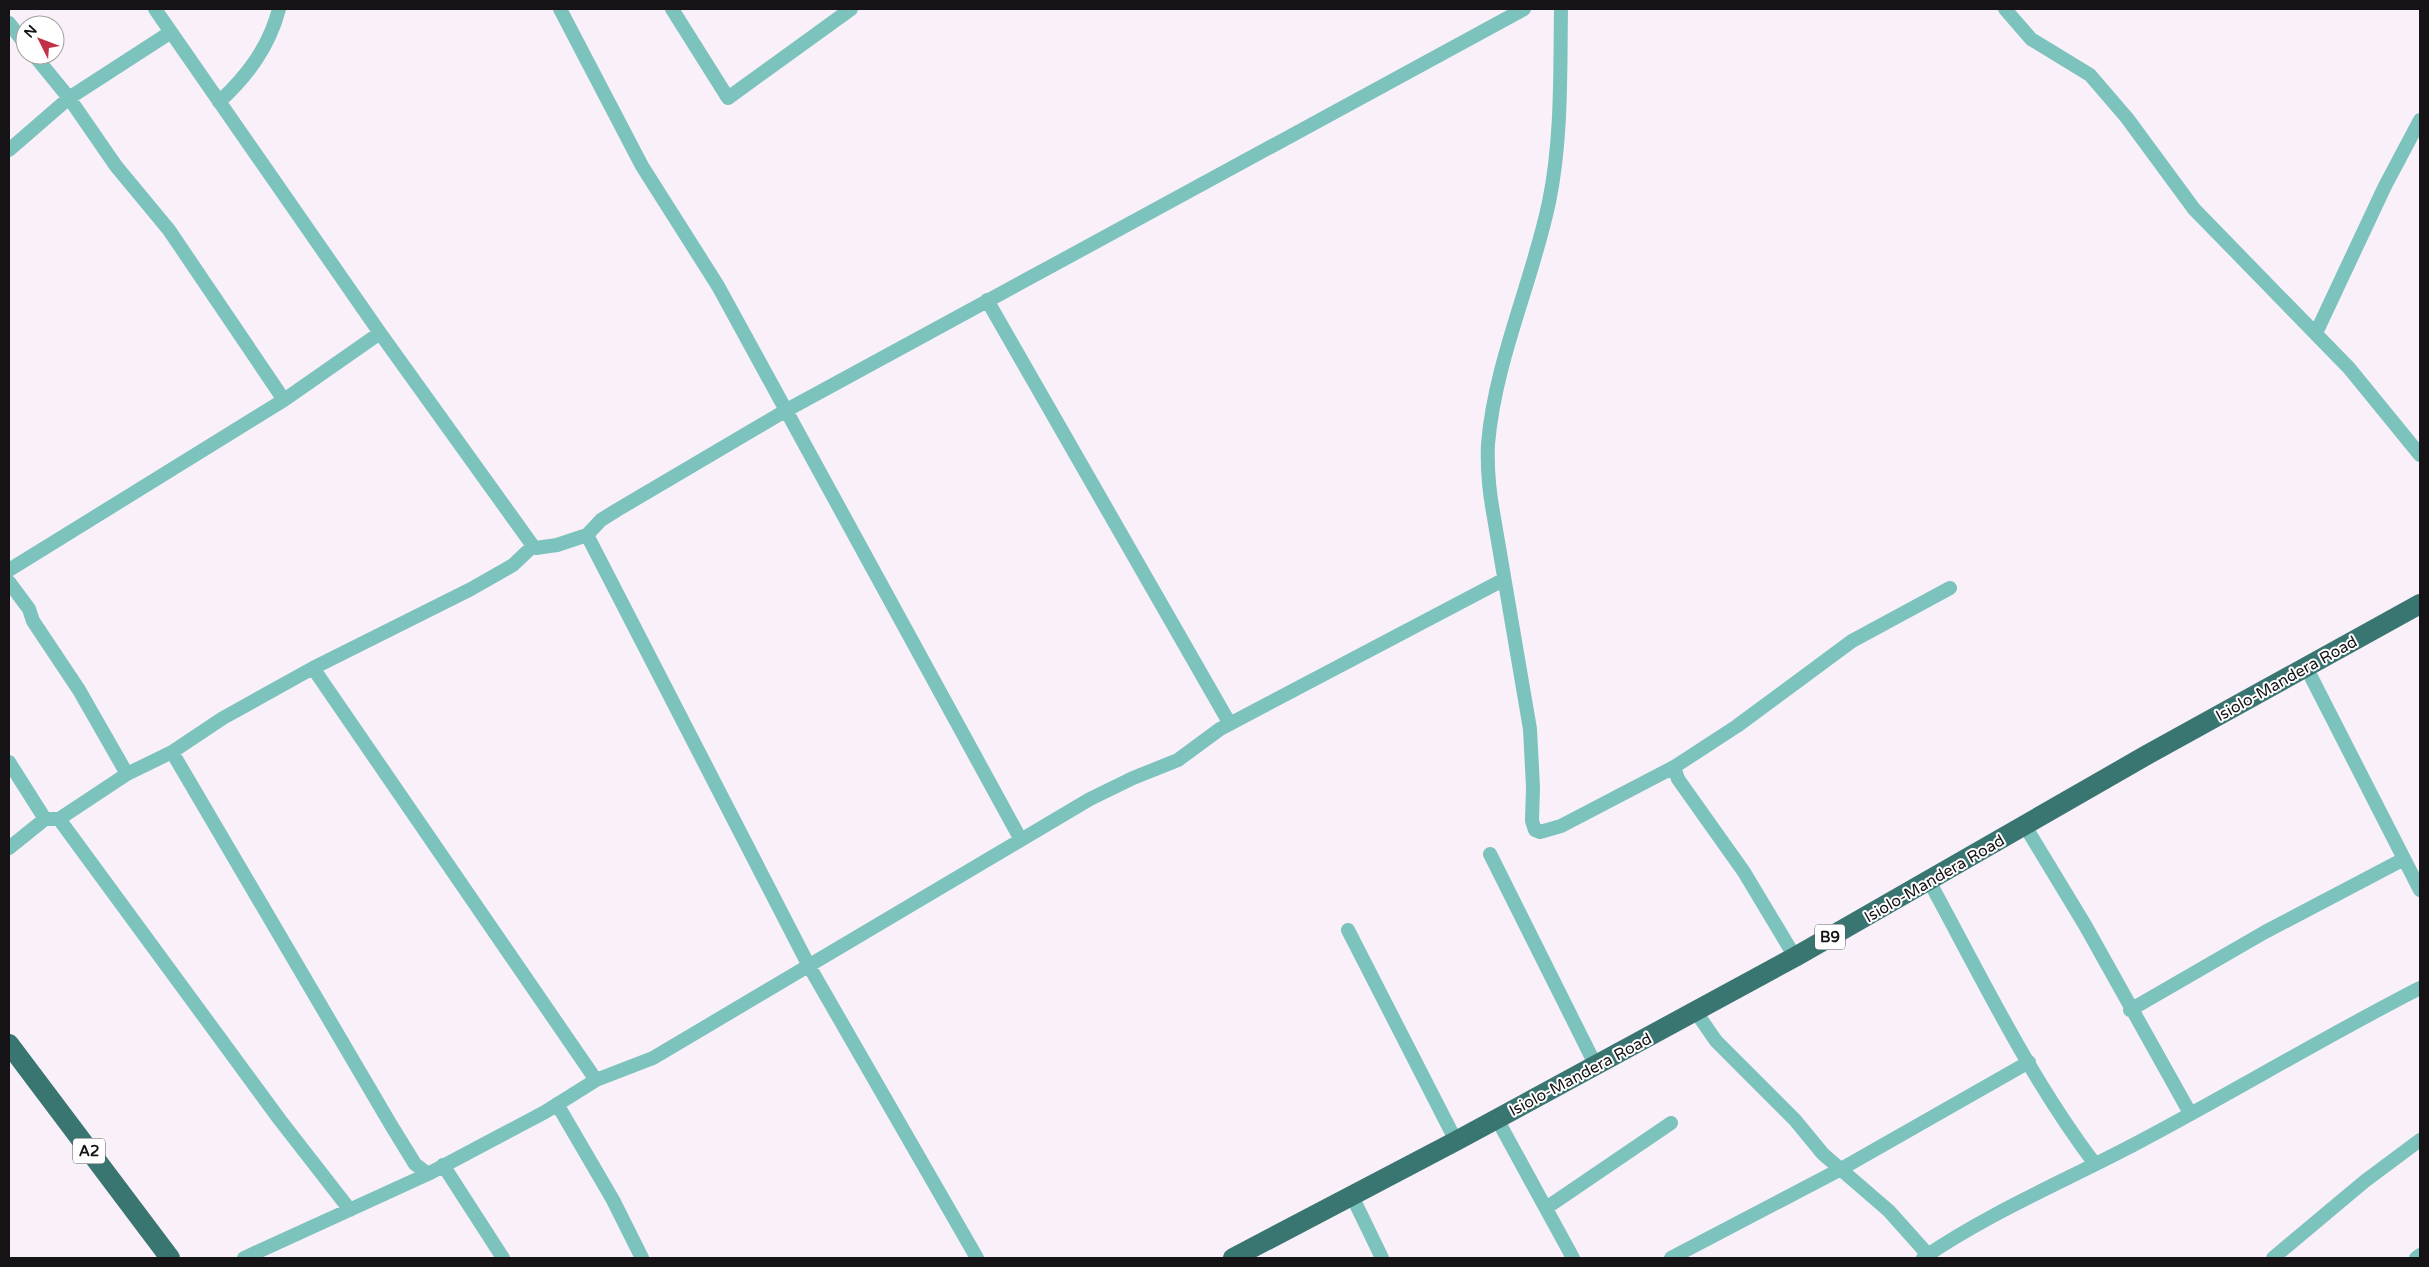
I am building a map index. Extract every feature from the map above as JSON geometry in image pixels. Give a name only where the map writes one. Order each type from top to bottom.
[{"type":"highway","name":"Isiolo-Mandera Road","points":[[1241,1256],[1796,957],[2420,604]]},
{"type":"highway","name":"A2","points":[[9,1044],[170,1258]]},
{"type":"street","points":[[155,9],[380,333],[533,546]]},
{"type":"street","points":[[219,102],[240,82],[258,58],[273,32],[280,9]]},
{"type":"street","points":[[560,9],[642,166],[718,286],[1021,840]]},
{"type":"street","points":[[672,9],[728,98],[851,9]]},
{"type":"street","points":[[9,848],[52,819],[127,774],[172,752],[223,718],[313,668],[471,589],[513,565],[533,546],[556,545],[587,536],[601,520],[785,410],[1524,9]]},
{"type":"street","points":[[1561,9],[1559,99],[1549,201],[1505,353],[1488,444],[1488,481],[1503,580],[1530,730],[1533,780],[1532,821],[1535,830],[1540,832],[1561,826],[1674,767],[1737,726],[1852,641],[1950,588]]},
{"type":"street","points":[[2005,9],[2031,39],[2090,74],[2127,118],[2194,209],[2349,368],[2420,455]]},
{"type":"street","points":[[9,150],[69,98],[171,32]]},
{"type":"street","points":[[42,65],[69,98],[116,166],[169,230],[284,400]]},
{"type":"street","points":[[2316,333],[2385,186],[2420,120]]},
{"type":"street","points":[[987,300],[1230,724]]},
{"type":"street","points":[[9,570],[284,400],[380,333]]},
{"type":"street","points":[[587,536],[809,966],[977,1258]]},
{"type":"street","points":[[244,1258],[428,1174],[558,1104],[596,1080],[653,1058],[1117,785],[1178,760],[1201,741],[1230,724],[1503,580]]},
{"type":"street","points":[[9,582],[29,609],[34,621],[78,690],[127,774]]},
{"type":"street","points":[[2306,667],[2420,890]]},
{"type":"street","points":[[313,668],[596,1080]]},
{"type":"street","points":[[172,752],[391,1125],[415,1164],[428,1174]]},
{"type":"street","points":[[9,762],[350,1210]]},
{"type":"street","points":[[1674,767],[1678,779],[1740,866],[1796,957]]},
{"type":"street","points":[[2025,826],[2085,925],[2130,1010],[2190,1113]]},
{"type":"street","points":[[1490,854],[1596,1066]]},
{"type":"street","points":[[2130,1010],[2266,932],[2404,859]]},
{"type":"street","points":[[1930,881],[2029,1062],[2095,1164]]},
{"type":"street","points":[[1348,930],[1456,1141]]},
{"type":"street","points":[[1696,1012],[1716,1041],[1795,1120],[1822,1154],[1889,1211],[1928,1257],[1957,1235],[2095,1164],[2420,988]]},
{"type":"street","points":[[1671,1258],[1841,1169],[2029,1062]]},
{"type":"street","points":[[558,1104],[613,1200],[642,1258]]},
{"type":"street","points":[[1497,1119],[1573,1258]]},
{"type":"street","points":[[1546,1208],[1671,1123]]},
{"type":"street","points":[[2273,1258],[2365,1181],[2420,1140]]},
{"type":"street","points":[[443,1165],[503,1258]]},
{"type":"street","points":[[1352,1196],[1382,1258]]},
{"type":"street","points":[[2416,1258],[2420,1255]]}]
